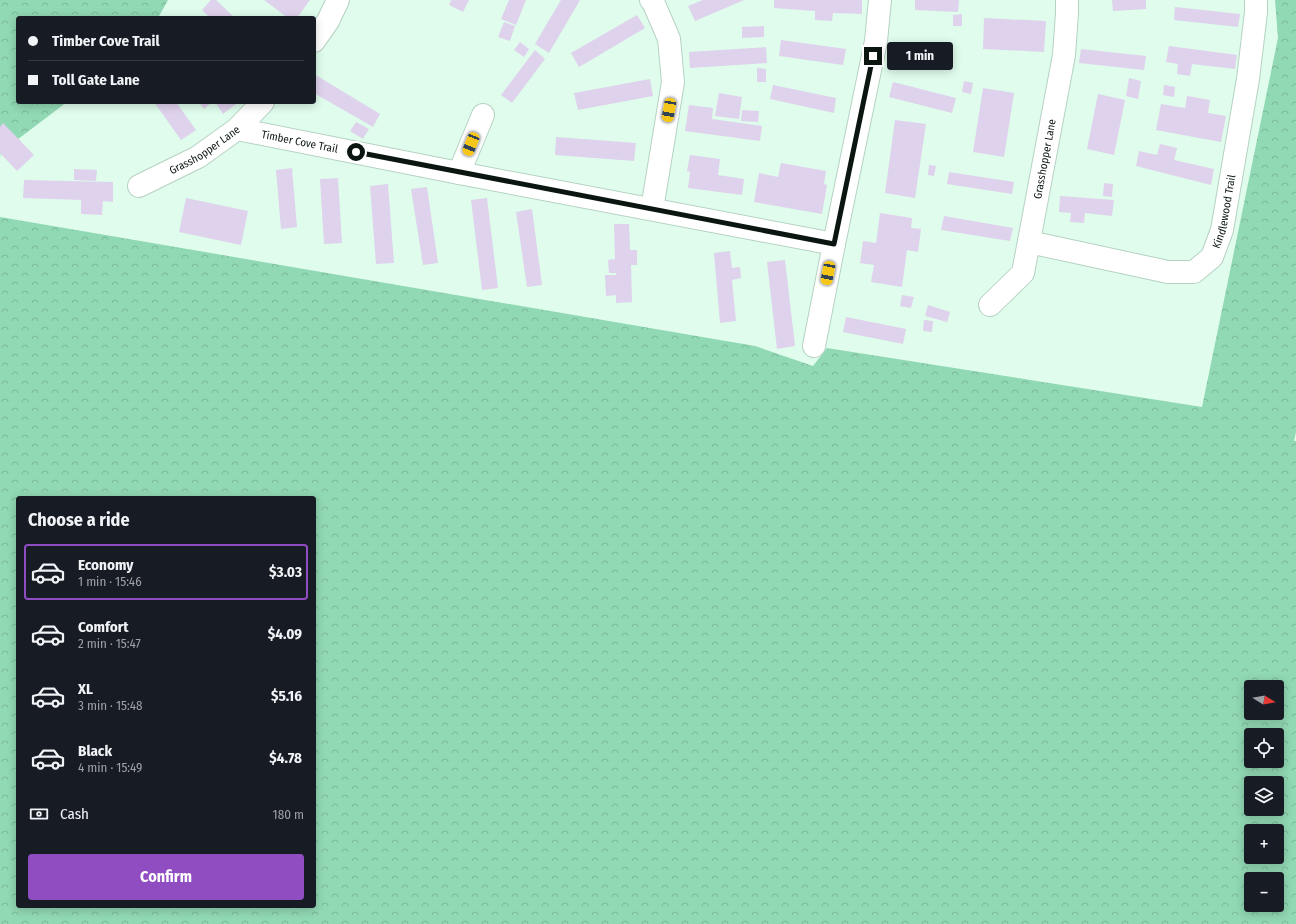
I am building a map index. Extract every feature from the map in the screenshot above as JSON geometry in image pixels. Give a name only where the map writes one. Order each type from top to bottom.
[{"type":"street","points":[[316,38],[328,20],[338,0]]},
{"type":"street","points":[[651,0],[669,39],[674,82],[652,209]]},
{"type":"street","points":[[814,346],[876,41],[880,0]]},
{"type":"street","name":"Grasshopper Lane","points":[[990,305],[1023,273],[1064,55],[1068,13],[1067,0]]},
{"type":"street","name":"Kindlewood Trail","points":[[1029,242],[1168,272],[1194,272],[1212,258],[1222,230],[1248,79],[1256,12],[1256,0]]},
{"type":"street","name":"Grasshopper Lane","points":[[139,186],[198,157],[237,129],[261,104]]},
{"type":"street","points":[[459,173],[483,115]]},
{"type":"street","name":"Timber Cove Trail","points":[[237,129],[459,173],[834,244]]},
{"type":"green space","points":[[0,0],[168,0],[159,16],[16,16],[16,104],[64,104],[1,152],[0,157]]},
{"type":"green space","points":[[1275,0],[1296,0],[1296,432],[1294,441],[1296,441],[1296,924],[0,924],[0,217],[755,346],[813,366],[827,348],[1202,407],[1278,38]]},
{"type":"building","points":[[211,0],[216,0],[233,16],[208,16],[202,10]]},
{"type":"building","points":[[264,0],[310,0],[298,16],[285,16]]},
{"type":"building","points":[[451,0],[469,0],[463,12],[449,5]]},
{"type":"building","points":[[509,0],[526,0],[516,25],[501,19]]},
{"type":"building","points":[[561,0],[580,0],[549,53],[535,44]]},
{"type":"building","points":[[703,0],[744,0],[695,21],[688,6]]},
{"type":"building","points":[[774,0],[862,0],[862,14],[833,13],[832,21],[815,20],[815,11],[774,8]]},
{"type":"building","points":[[915,0],[959,0],[958,12],[915,10]]},
{"type":"building","points":[[1112,0],[1146,0],[1146,9],[1113,11]]},
{"type":"building","points":[[1175,7],[1240,14],[1238,27],[1174,20]]},
{"type":"building","points":[[962,14],[962,26],[953,26],[953,15]]},
{"type":"building","points":[[637,15],[645,28],[579,67],[571,53]]},
{"type":"building","points":[[984,18],[1046,21],[1044,52],[983,49]]},
{"type":"building","points":[[504,22],[515,26],[510,41],[498,37]]},
{"type":"building","points":[[764,26],[764,37],[742,38],[742,27]]},
{"type":"building","points":[[781,40],[846,49],[843,65],[779,56]]},
{"type":"building","points":[[520,42],[529,49],[524,57],[514,50]]},
{"type":"building","points":[[898,43],[952,49],[949,64],[896,58]]},
{"type":"building","points":[[1169,46],[1237,55],[1235,69],[1192,64],[1190,76],[1177,74],[1178,64],[1166,62]]},
{"type":"building","points":[[766,47],[767,63],[690,68],[689,52]]},
{"type":"building","points":[[1081,49],[1146,56],[1144,70],[1079,63]]},
{"type":"building","points":[[535,50],[545,59],[512,103],[501,95]]},
{"type":"building","points":[[757,68],[766,69],[766,82],[757,82]]},
{"type":"building","points":[[316,75],[380,114],[373,127],[316,94]]},
{"type":"building","points":[[1129,78],[1141,81],[1138,99],[1126,96]]},
{"type":"building","points":[[650,79],[653,96],[578,110],[574,93]]},
{"type":"building","points":[[964,81],[973,83],[971,94],[962,92]]},
{"type":"building","points":[[893,82],[956,98],[952,113],[889,97]]},
{"type":"building","points":[[773,85],[836,98],[834,113],[770,99]]},
{"type":"building","points":[[1164,85],[1175,87],[1174,97],[1163,95]]},
{"type":"building","points":[[983,88],[1014,93],[1004,157],[973,152]]},
{"type":"building","points":[[719,93],[742,97],[739,119],[715,116]]},
{"type":"building","points":[[1098,94],[1125,100],[1114,155],[1087,149]]},
{"type":"building","points":[[1187,96],[1210,100],[1208,113],[1226,116],[1221,142],[1156,130],[1161,104],[1185,108]]},
{"type":"building","points":[[155,104],[177,104],[196,130],[181,140]]},
{"type":"building","points":[[200,104],[210,104],[204,109]]},
{"type":"building","points":[[216,104],[236,104],[223,114]]},
{"type":"building","points":[[689,105],[713,108],[712,119],[762,126],[760,141],[685,131]]},
{"type":"building","points":[[742,110],[759,111],[758,122],[741,121]]},
{"type":"building","points":[[895,120],[926,124],[915,198],[885,193]]},
{"type":"building","points":[[356,122],[369,129],[363,139],[350,131]]},
{"type":"building","points":[[3,123],[34,155],[17,171],[0,153],[0,127]]},
{"type":"building","points":[[556,137],[636,143],[634,161],[555,155]]},
{"type":"building","points":[[1160,144],[1177,148],[1174,160],[1214,169],[1211,185],[1136,166],[1139,151],[1157,155]]},
{"type":"building","points":[[690,155],[720,159],[718,175],[744,179],[742,195],[688,188],[690,172],[687,171]]},
{"type":"building","points":[[781,163],[826,171],[824,184],[827,185],[822,214],[754,202],[759,173],[778,177]]},
{"type":"building","points":[[929,165],[936,166],[934,176],[928,175]]},
{"type":"building","points":[[292,168],[297,227],[281,229],[276,170]]},
{"type":"building","points":[[74,169],[97,170],[96,181],[74,180]]},
{"type":"building","points":[[949,172],[1014,182],[1012,194],[947,184]]},
{"type":"building","points":[[338,178],[342,243],[324,244],[320,179]]},
{"type":"building","points":[[24,180],[113,182],[113,202],[103,201],[102,215],[81,214],[81,200],[23,198]]},
{"type":"building","points":[[1104,183],[1113,184],[1112,197],[1103,196]]},
{"type":"building","points":[[388,184],[394,263],[376,264],[370,186]]},
{"type":"building","points":[[427,187],[438,263],[423,265],[411,189]]},
{"type":"building","points":[[1060,196],[1114,200],[1112,216],[1085,213],[1084,223],[1070,222],[1071,213],[1059,212]]},
{"type":"building","points":[[186,198],[248,211],[241,245],[179,232]]},
{"type":"building","points":[[487,198],[498,288],[482,290],[471,200]]},
{"type":"building","points":[[532,209],[542,285],[527,287],[516,212]]},
{"type":"building","points":[[880,213],[912,218],[911,228],[921,229],[918,252],[907,250],[902,287],[871,282],[874,265],[860,263],[863,241],[876,243]]},
{"type":"building","points":[[944,216],[1013,228],[1010,241],[941,230]]},
{"type":"building","points":[[614,224],[629,224],[630,250],[637,250],[637,265],[631,265],[632,302],[616,303],[616,295],[606,296],[605,275],[616,275],[616,273],[609,273],[608,260],[615,259]]},
{"type":"building","points":[[730,251],[732,268],[740,267],[741,278],[732,280],[736,321],[720,323],[714,253]]},
{"type":"building","points":[[785,260],[795,346],[777,349],[767,262]]},
{"type":"building","points":[[902,295],[914,297],[911,308],[900,306]]},
{"type":"building","points":[[928,305],[950,312],[947,322],[925,316]]},
{"type":"building","points":[[846,317],[906,329],[903,344],[843,332]]},
{"type":"building","points":[[924,320],[933,321],[932,332],[923,331]]},
{"type":"route","points":[[356,152],[834,244],[873,56]]}]
